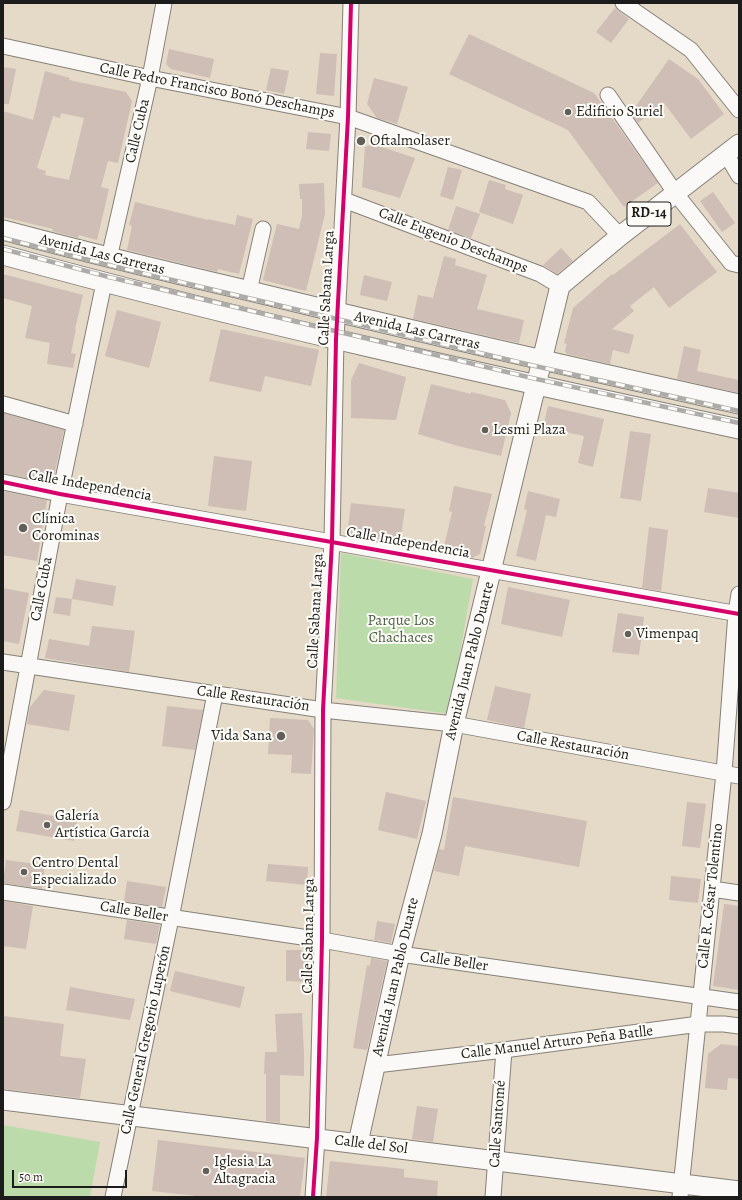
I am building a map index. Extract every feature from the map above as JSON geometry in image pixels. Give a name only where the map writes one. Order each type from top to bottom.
[{"type":"main road","name":"RD-14","points":[[560,286],[620,236],[732,149]]},
{"type":"main road","name":"Avenida Las Carreras","points":[[3,230],[110,258],[338,313],[542,361],[739,404]]},
{"type":"main road","name":"Avenida Las Carreras","points":[[3,255],[104,283],[336,339],[536,385],[739,429]]},
{"type":"main road","name":"Avenida Juan Pablo Duarte","points":[[358,1143],[400,954],[432,834],[454,724],[560,286]]},
{"type":"main road","name":"Calle del Sol","points":[[3,1100],[495,1160],[681,1190],[739,1191]]},
{"type":"street","name":"Calle Cuba","points":[[110,258],[150,78],[164,3]]},
{"type":"street","name":"Calle Sabana Larga","points":[[313,1197],[317,1138],[322,940],[323,710],[332,541],[336,339],[348,117],[351,3]]},
{"type":"street","points":[[623,3],[691,50],[739,110]]},
{"type":"street","name":"Calle Pedro Francisco Bonó Deschamps","points":[[3,46],[150,78],[348,117],[588,202],[620,236]]},
{"type":"street","points":[[608,95],[676,194],[728,259],[736,265],[739,265]]},
{"type":"street","points":[[732,149],[739,176]]},
{"type":"street","name":"Calle Eugenio Deschamps","points":[[344,200],[540,274],[560,286]]},
{"type":"street","points":[[249,291],[263,229]]},
{"type":"street","name":"Calle Cuba","points":[[3,802],[60,494],[104,283]]},
{"type":"street","points":[[3,404],[75,424]]},
{"type":"street","name":"Calle Independencia","points":[[3,482],[60,494],[737,613]]},
{"type":"street","name":"Calle R. César Tolentino","points":[[681,1190],[724,773],[739,594]]},
{"type":"street","name":"Calle Restauración","points":[[3,662],[323,710],[454,724],[739,776]]},
{"type":"street","name":"Calle General Gregorio Luperón","points":[[113,1197],[171,918],[214,694]]},
{"type":"street","points":[[712,889],[739,893]]},
{"type":"street","name":"Calle Beller","points":[[3,892],[322,940],[400,954],[739,1002]]},
{"type":"street","name":"Calle Manuel Arturo Peña Batlle","points":[[376,1065],[504,1050],[699,1024],[724,1024],[739,1026]]},
{"type":"street","name":"Calle Santomé","points":[[493,1197],[504,1050]]},
{"type":"green space","name":"Parque Los Chachaces","points":[[341,553],[473,579],[449,714],[336,698]]},
{"type":"green space","points":[[3,1125],[100,1142],[90,1197],[3,1197]]},
{"type":"building","points":[[615,8],[629,19],[611,43],[596,32]]},
{"type":"building","name":"Edificio Suriel","points":[[469,34],[594,93],[658,183],[624,207],[568,130],[449,74]]},
{"type":"building","points":[[169,49],[214,59],[210,78],[171,69],[166,64]]},
{"type":"building","points":[[320,53],[337,54],[334,96],[316,94]]},
{"type":"building","points":[[669,59],[698,79],[724,114],[691,139],[664,103],[638,123],[631,113]]},
{"type":"building","points":[[3,67],[16,69],[9,104],[3,104]]},
{"type":"building","points":[[271,68],[289,71],[284,94],[266,90]]},
{"type":"building","points":[[45,71],[70,78],[69,80],[126,92],[132,101],[118,163],[108,161],[101,187],[109,189],[97,240],[79,235],[78,238],[52,231],[53,229],[3,217],[3,111],[33,120]],"holes":[[[61,113],[84,118],[69,180],[45,175],[46,171],[37,168],[53,116],[60,118]]]},
{"type":"building","points":[[374,78],[408,87],[397,124],[377,118],[367,104]]},
{"type":"building","points":[[308,132],[331,134],[329,151],[306,149]]},
{"type":"building","points":[[373,144],[415,158],[400,198],[362,187],[365,147]]},
{"type":"building","points":[[448,167],[462,170],[453,200],[440,196]]},
{"type":"building","points":[[489,180],[506,185],[505,189],[523,195],[513,224],[479,212]]},
{"type":"building","points":[[324,183],[325,214],[306,291],[263,280],[277,224],[299,229],[302,215],[302,199],[300,199],[299,184]]},
{"type":"building","points":[[713,192],[735,223],[722,232],[700,201]]},
{"type":"building","points":[[135,202],[235,225],[237,215],[253,219],[239,274],[218,269],[217,272],[127,250],[132,226],[129,225]]},
{"type":"building","points":[[456,206],[480,214],[471,238],[448,230]]},
{"type":"building","points":[[680,224],[717,272],[669,308],[654,287],[630,306],[634,311],[612,329],[634,335],[629,354],[613,350],[610,364],[567,354],[565,351],[567,344],[564,343],[573,308],[612,274],[613,275]]},
{"type":"building","points":[[561,248],[573,261],[557,274],[543,265]]},
{"type":"building","points":[[444,256],[456,259],[455,265],[487,275],[477,309],[524,320],[519,343],[413,319],[418,295],[433,298]]},
{"type":"building","points":[[3,274],[83,295],[71,353],[76,354],[73,368],[47,364],[50,343],[25,338],[32,306],[3,298]]},
{"type":"building","points":[[364,275],[392,282],[387,301],[360,295]]},
{"type":"building","points":[[117,310],[161,322],[149,368],[105,356]]},
{"type":"building","points":[[221,329],[319,350],[311,386],[265,376],[261,392],[209,381]]},
{"type":"building","points":[[684,346],[701,350],[697,371],[739,380],[739,393],[677,379]]},
{"type":"building","points":[[359,363],[406,377],[396,420],[351,418],[351,380]]},
{"type":"building","points":[[431,384],[471,394],[471,392],[505,400],[511,413],[501,456],[458,446],[418,434]]},
{"type":"building","points":[[548,406],[604,419],[593,467],[578,463],[584,436],[543,427]]},
{"type":"building","points":[[3,413],[64,430],[53,481],[50,481],[50,483],[3,473]]},
{"type":"building","points":[[630,431],[651,434],[641,501],[620,498]]},
{"type":"building","points":[[214,456],[252,461],[246,511],[208,506]]},
{"type":"building","points":[[454,486],[492,494],[484,526],[486,526],[480,554],[472,558],[443,551],[452,512],[449,511]]},
{"type":"building","points":[[708,488],[739,493],[739,518],[704,512]]},
{"type":"building","name":"Clínica Corominas","points":[[3,491],[47,500],[37,561],[3,555]]},
{"type":"building","points":[[528,491],[560,499],[556,517],[546,515],[536,561],[516,556],[527,510],[524,509]]},
{"type":"building","points":[[351,503],[405,509],[400,542],[347,536]]},
{"type":"building","points":[[649,527],[668,530],[661,591],[642,588]]},
{"type":"building","points":[[76,579],[116,586],[113,606],[72,599]]},
{"type":"building","points":[[508,587],[570,600],[562,637],[501,624]]},
{"type":"building","points":[[3,588],[29,593],[19,644],[3,641]]},
{"type":"building","points":[[56,597],[72,599],[70,616],[53,613]]},
{"type":"building","name":"Vimenpaq","points":[[618,613],[644,617],[639,655],[612,652]]},
{"type":"building","points":[[92,626],[135,631],[129,672],[45,658],[49,639],[89,646]]},
{"type":"building","points":[[495,686],[531,694],[524,728],[487,720]]},
{"type":"building","points":[[44,690],[75,695],[69,731],[27,724],[30,707]]},
{"type":"building","points":[[167,706],[203,710],[195,750],[162,746]]},
{"type":"building","points":[[270,718],[308,720],[314,729],[311,774],[291,773],[292,755],[268,754]]},
{"type":"building","points":[[386,792],[426,801],[417,839],[378,830]]},
{"type":"building","points":[[453,797],[587,821],[579,867],[465,846],[459,876],[434,871],[439,849],[444,850]]},
{"type":"building","points":[[687,802],[706,804],[700,848],[682,846]]},
{"type":"building","name":"Galería Artística García","points":[[20,810],[77,820],[74,841],[16,831]]},
{"type":"building","name":"Centro Dental Especializado","points":[[6,860],[45,865],[42,889],[3,883]]},
{"type":"building","points":[[268,864],[308,867],[307,885],[266,881]]},
{"type":"building","points":[[671,876],[701,879],[698,903],[669,900]]},
{"type":"building","points":[[127,881],[166,887],[162,907],[124,901]]},
{"type":"building","points":[[3,901],[33,906],[26,949],[3,946]]},
{"type":"building","points":[[724,904],[739,906],[739,990],[713,986]]},
{"type":"building","points":[[127,920],[160,925],[156,944],[124,939]]},
{"type":"building","points":[[377,921],[395,924],[391,943],[374,940]]},
{"type":"building","points":[[286,950],[301,950],[309,956],[308,982],[286,981]]},
{"type":"building","points":[[371,958],[387,961],[367,1050],[353,1048],[367,965],[370,966]]},
{"type":"building","points":[[175,971],[245,987],[240,1008],[170,991]]},
{"type":"building","points":[[70,987],[135,999],[130,1020],[66,1010]]},
{"type":"building","points":[[302,1013],[304,1076],[280,1075],[280,1123],[266,1121],[266,1074],[264,1074],[265,1052],[277,1052],[275,1014]]},
{"type":"building","points":[[3,1016],[64,1024],[60,1056],[86,1059],[80,1098],[3,1089]]},
{"type":"building","points":[[721,1044],[739,1046],[739,1079],[728,1078],[727,1090],[705,1088],[708,1054]]},
{"type":"building","points":[[417,1106],[438,1109],[433,1142],[412,1139]]},
{"type":"building","name":"Iglesia La Altagracia","points":[[158,1140],[305,1158],[300,1197],[205,1197],[152,1191]]},
{"type":"building","points":[[330,1161],[404,1169],[404,1177],[438,1181],[437,1197],[326,1197]]},
{"type":"railway","points":[[3,238],[113,266],[535,366],[739,411]]},
{"type":"railway","points":[[3,249],[109,277],[532,378],[739,423]]},
{"type":"cycle path","points":[[313,1197],[317,1138],[322,940],[323,710],[332,541],[336,339],[348,117],[351,3]]},
{"type":"cycle path","points":[[3,482],[60,494],[739,614]]},
{"type":"place","name":"Edificio Suriel","points":[[568,112]]},
{"type":"place","name":"Oftalmolaser","points":[[361,141]]},
{"type":"place","name":"Lesmi Plaza","points":[[485,430]]},
{"type":"place","name":"Clínica Corominas","points":[[23,528]]},
{"type":"place","name":"Vimenpaq","points":[[628,634]]},
{"type":"place","name":"Vida Sana","points":[[281,736]]},
{"type":"place","name":"Galería Artística García","points":[[47,825]]},
{"type":"place","name":"Centro Dental Especializado","points":[[24,872]]},
{"type":"place","name":"Iglesia La Altagracia","points":[[206,1171]]}]
